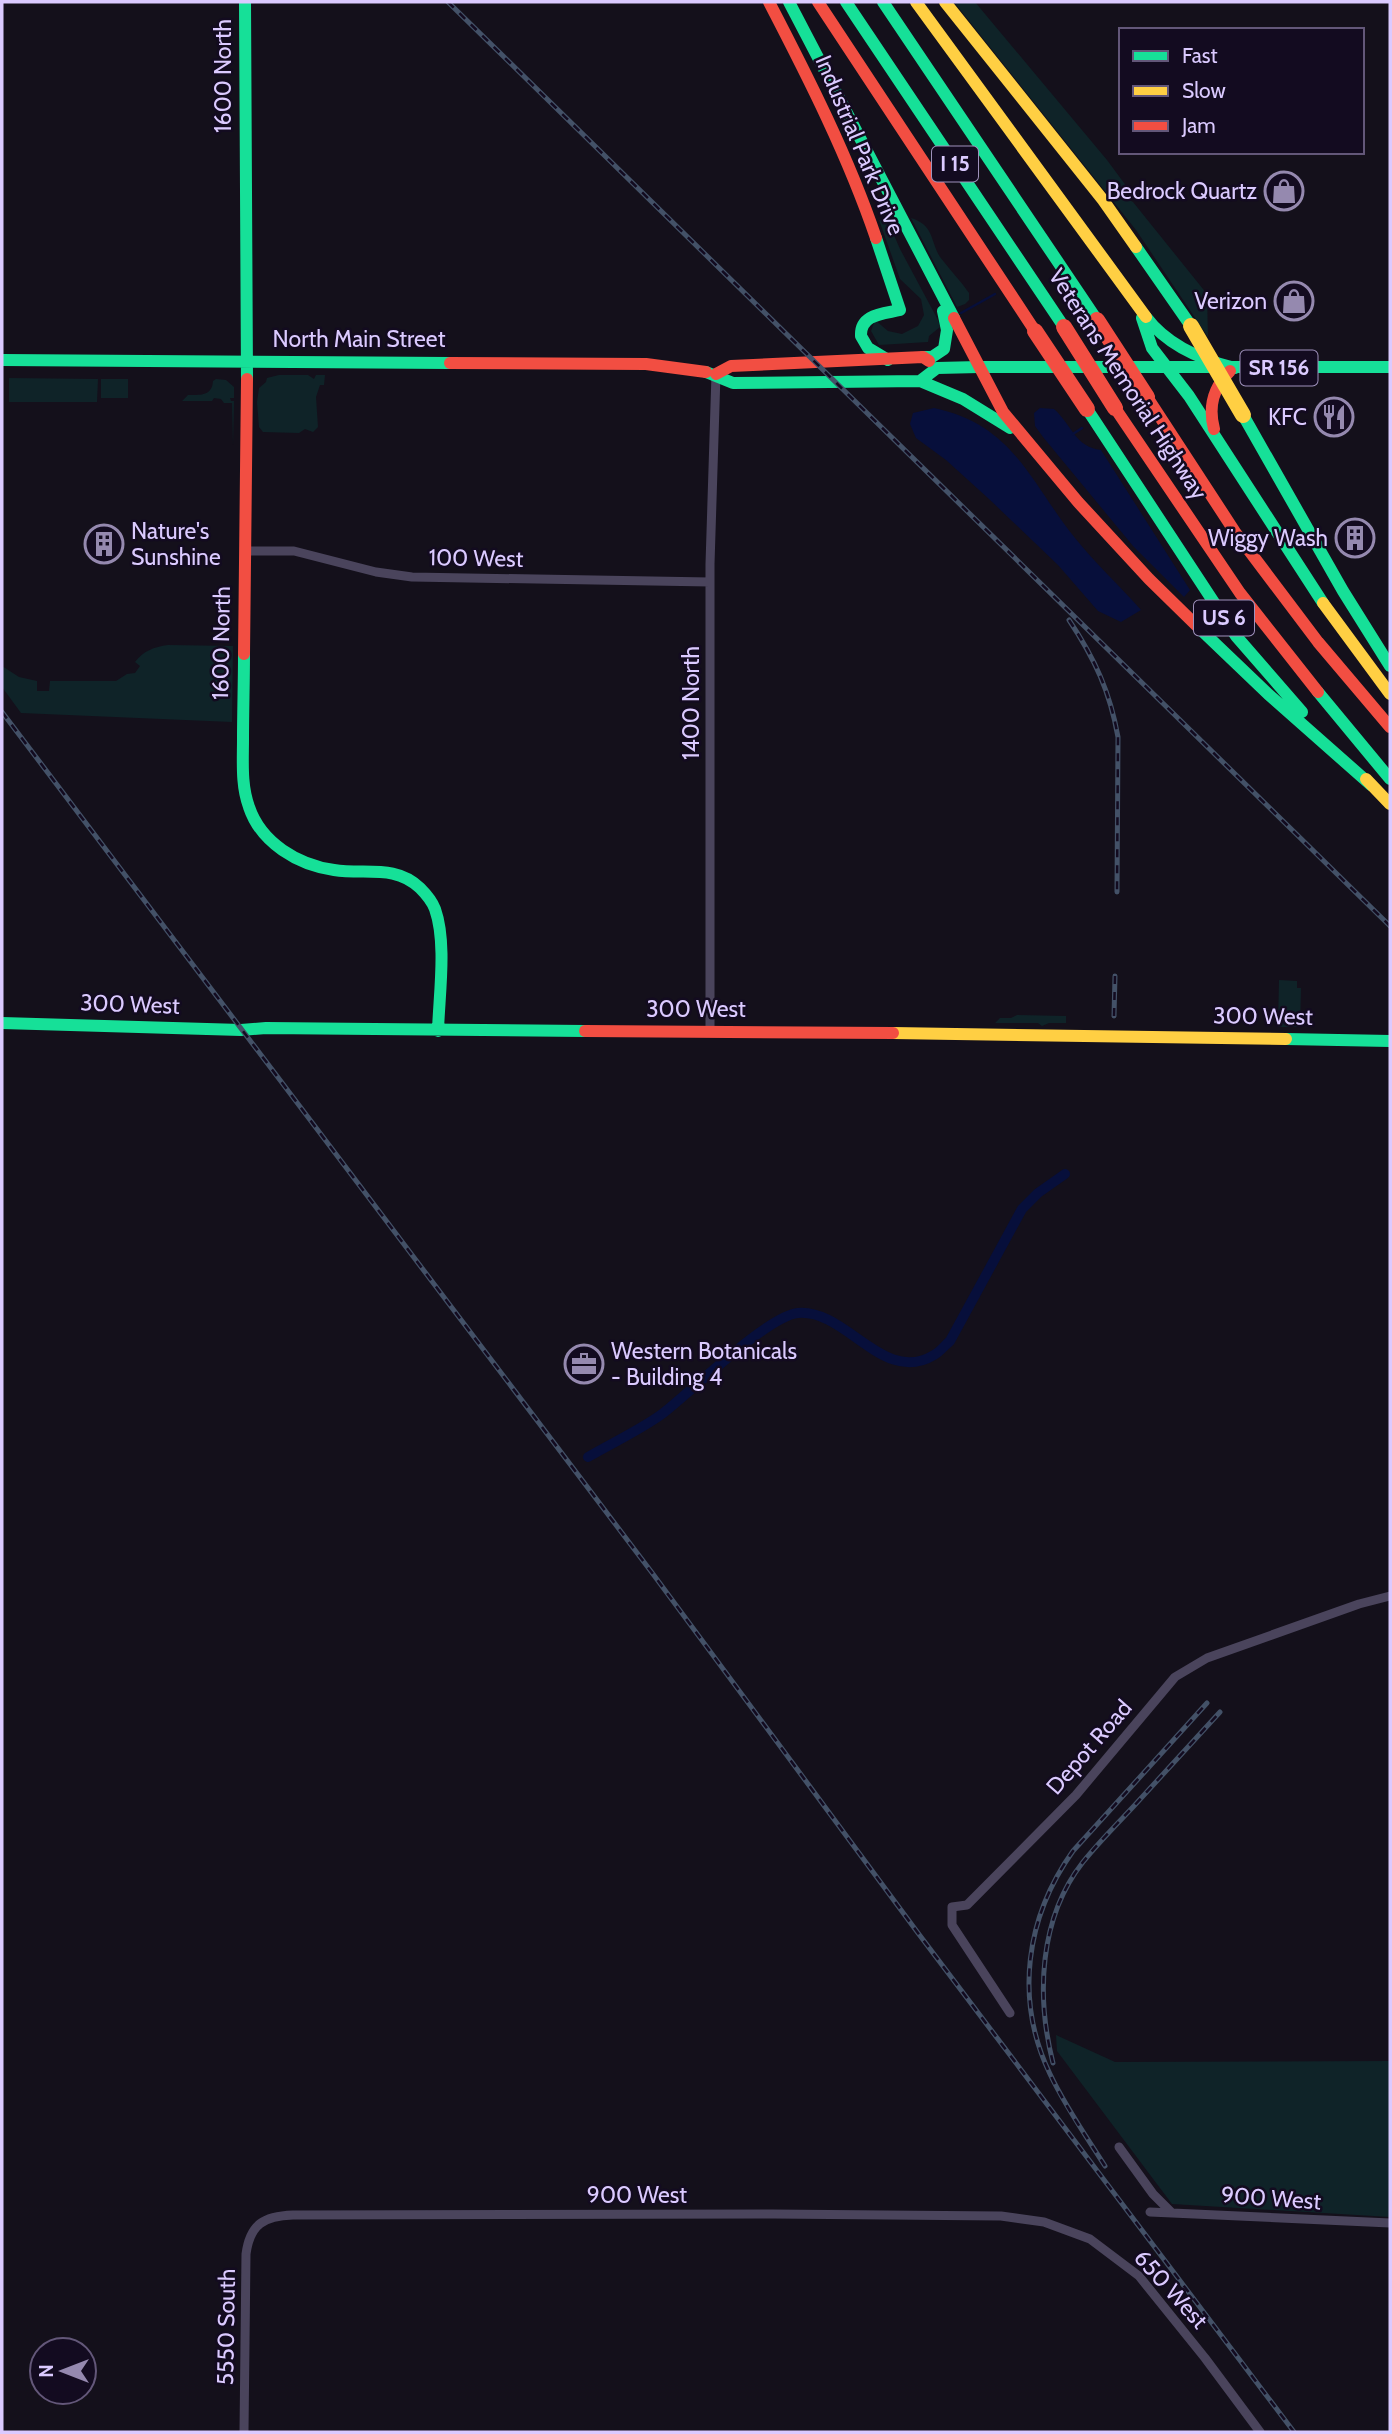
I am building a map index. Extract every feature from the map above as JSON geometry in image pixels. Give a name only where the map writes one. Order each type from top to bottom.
[{"type":"main road","name":"1600 North","points":[[245,2],[247,361],[244,792],[256,824],[278,849],[333,870],[399,873],[420,889],[434,905],[439,923],[438,1031]]},
{"type":"main road","name":"Industrial Park Drive","points":[[769,2],[817,93],[858,189],[901,310],[869,317],[861,329],[861,339],[871,353],[888,360]]},
{"type":"main road","points":[[789,2],[997,403],[1078,502],[1149,579],[1268,694],[1371,785]]},
{"type":"main road","name":"US 6","points":[[818,2],[1236,636],[1282,691],[1390,804]]},
{"type":"main road","name":"Veterans Memorial Highway","points":[[846,2],[1240,593],[1301,673],[1390,779]]},
{"type":"main road","name":"Veterans Memorial Highway","points":[[883,2],[1097,320],[1235,532],[1318,642],[1390,727]]},
{"type":"main road","points":[[916,2],[1159,331],[1175,344],[1202,359],[1236,368]]},
{"type":"main road","points":[[945,2],[1128,233],[1191,326],[1343,591],[1390,666]]},
{"type":"main road","points":[[923,357],[932,357],[944,349],[948,334],[947,323],[931,276]]},
{"type":"main road","points":[[1139,307],[1152,348],[1189,396],[1328,611],[1390,694]]},
{"type":"main road","name":"North Main Street","points":[[716,374],[732,366],[923,357]]},
{"type":"main road","points":[[923,357],[937,368]]},
{"type":"main road","name":"North Main Street","points":[[2,360],[646,364],[694,369],[716,374],[733,383],[920,381]]},
{"type":"main road","points":[[979,367],[937,368],[920,381],[963,399],[999,420],[1028,443]]},
{"type":"main road","name":"SR 156","points":[[979,367],[1390,367]]},
{"type":"main road","points":[[1219,443],[1212,424],[1211,398],[1219,380],[1236,368]]},
{"type":"main road","name":"300 West","points":[[2,1023],[241,1030],[266,1028],[709,1032],[1390,1041]]},
{"type":"street","name":"1400 North","points":[[709,1032],[710,582],[716,374]]},
{"type":"street","name":"100 West","points":[[245,551],[294,551],[376,572],[412,576],[710,582]]},
{"type":"street","name":"Depot Road","points":[[1010,2013],[952,1926],[952,1907],[968,1906],[1076,1795],[1147,1709],[1184,1671],[1207,1658],[1359,1604],[1390,1596]]},
{"type":"street","points":[[1119,2147],[1153,2194],[1171,2212]]},
{"type":"street","name":"900 West","points":[[1150,2212],[1390,2223]]},
{"type":"street","name":"900 West","points":[[257,2225],[273,2217],[293,2215],[773,2214],[1019,2217]]},
{"type":"street","name":"650 West","points":[[1019,2217],[1068,2229],[1090,2239],[1139,2276],[1260,2432]]},
{"type":"street","name":"5550 South","points":[[244,2432],[247,2254],[250,2236],[257,2225]]},
{"type":"green space","points":[[954,2],[975,2],[1107,160],[1127,187],[1125,198],[1133,202],[1207,294],[1208,337],[1136,230]]},
{"type":"green space","points":[[911,218],[928,229],[940,257],[969,293],[969,300],[965,304],[957,307]]},
{"type":"green space","points":[[887,219],[938,320],[940,327],[929,336],[928,342],[879,345],[871,331],[875,320],[888,331],[902,334],[918,326],[924,315],[921,299],[900,279],[879,220]]},
{"type":"green space","points":[[279,375],[308,375],[314,379],[316,375],[325,375],[324,385],[320,385],[316,397],[318,427],[313,432],[305,429],[299,433],[263,432],[259,427],[259,388],[267,378]]},
{"type":"green space","points":[[9,378],[98,379],[97,402],[9,402]]},
{"type":"green space","points":[[101,379],[128,379],[128,398],[101,398]]},
{"type":"green space","points":[[216,379],[226,380],[234,387],[234,398],[230,398],[234,401],[233,445],[232,403],[224,403],[221,399],[214,398],[212,401],[182,401],[188,395],[208,392]]},
{"type":"green space","points":[[168,645],[233,646],[232,722],[21,713],[2,687],[2,666],[19,677],[37,681],[37,691],[49,691],[50,681],[116,681],[127,674],[135,673],[140,666],[135,662],[145,652]]},
{"type":"green space","points":[[1279,980],[1297,981],[1297,988],[1301,988],[1300,1027],[1278,1027]]},
{"type":"green space","points":[[1017,1015],[1066,1016],[1066,1023],[1049,1023],[1042,1026],[1038,1023],[995,1023],[1000,1018]]},
{"type":"green space","points":[[1056,2035],[1115,2062],[1390,2061],[1390,2217],[1172,2204],[1057,2051]]},
{"type":"shaded area","points":[[934,408],[961,416],[1002,442],[1018,458],[1075,538],[1141,610],[1121,622],[1098,611],[1058,565],[989,499],[946,460],[916,438],[910,424],[913,413]]},
{"type":"shaded area","points":[[1040,408],[1054,409],[1079,440],[1101,450],[1190,590],[1184,597],[1133,546],[1043,437],[1035,426],[1034,413]]},
{"type":"waterway","points":[[961,313],[995,294]]},
{"type":"waterway","points":[[1073,434],[1082,428]]},
{"type":"waterway","points":[[588,1457],[653,1420],[749,1340],[784,1317],[798,1313],[816,1315],[833,1322],[881,1354],[898,1361],[916,1362],[936,1354],[950,1341],[1022,1209],[1038,1193],[1065,1174]]},
{"type":"railway","points":[[448,2],[1390,926]]},
{"type":"railway","points":[[1069,620],[1100,676],[1111,705],[1118,737],[1117,892]]},
{"type":"railway","points":[[2,712],[653,1574],[918,1933],[1294,2432]]},
{"type":"railway","points":[[1114,1016],[1115,976]]},
{"type":"railway","points":[[1105,2166],[1062,2098],[1039,2046],[1029,1988],[1030,1959],[1036,1931],[1057,1876],[1073,1851],[1207,1703]]},
{"type":"railway","points":[[1053,2063],[1044,2011],[1045,1958],[1057,1908],[1068,1884],[1095,1848],[1220,1712]]},
{"type":"traffic: fast","points":[[245,2],[247,379]]},
{"type":"traffic: fast","points":[[789,2],[954,318]]},
{"type":"traffic: fast","points":[[846,2],[1064,327]]},
{"type":"traffic: fast","points":[[883,2],[1097,320]]},
{"type":"traffic: fast","points":[[876,238],[900,310],[868,319],[864,323],[861,336],[868,348],[888,360]]},
{"type":"traffic: fast","points":[[1136,247],[1191,326]]},
{"type":"traffic: fast","points":[[923,357],[932,357],[944,349],[947,330],[943,311]]},
{"type":"traffic: fast","points":[[1146,317],[1164,336],[1186,350],[1235,368]]},
{"type":"traffic: fast","points":[[1142,318],[1152,348],[1189,396],[1323,603]]},
{"type":"traffic: fast","points":[[2,360],[450,363]]},
{"type":"traffic: fast","points":[[706,372],[733,383],[920,381],[937,368],[979,367]]},
{"type":"traffic: fast","points":[[979,367],[1390,367]]},
{"type":"traffic: fast","points":[[920,381],[963,399],[1010,428]]},
{"type":"traffic: fast","points":[[1087,409],[1236,636],[1302,712]]},
{"type":"traffic: fast","points":[[1243,415],[1343,591],[1390,666]]},
{"type":"traffic: fast","points":[[1199,628],[1268,694],[1371,785]]},
{"type":"traffic: fast","points":[[244,654],[243,773],[246,799],[255,820],[262,831],[282,850],[307,863],[334,870],[390,873],[410,881],[431,900],[441,937],[438,1031]]},
{"type":"traffic: fast","points":[[1318,692],[1390,779]]},
{"type":"traffic: fast","points":[[2,1023],[241,1030],[585,1031]]},
{"type":"traffic: fast","points":[[1286,1039],[1390,1041]]},
{"type":"traffic: slow","points":[[916,2],[1146,317]]},
{"type":"traffic: slow","points":[[945,2],[1103,200],[1136,247]]},
{"type":"traffic: slow","points":[[1191,326],[1243,415]]},
{"type":"traffic: slow","points":[[1323,603],[1390,694]]},
{"type":"traffic: slow","points":[[1366,779],[1390,804]]},
{"type":"traffic: slow","points":[[893,1033],[1286,1039]]},
{"type":"traffic: jam","points":[[769,2],[840,148],[876,238]]},
{"type":"traffic: jam","points":[[818,2],[1035,331]]},
{"type":"traffic: jam","points":[[954,318],[1003,412],[1078,502],[1149,579],[1199,628]]},
{"type":"traffic: jam","points":[[1097,320],[1147,397]]},
{"type":"traffic: jam","points":[[1064,327],[1115,408]]},
{"type":"traffic: jam","points":[[1035,331],[1087,409]]},
{"type":"traffic: jam","points":[[716,374],[731,366],[923,357],[929,361]]},
{"type":"traffic: jam","points":[[450,363],[646,364],[706,372]]},
{"type":"traffic: jam","points":[[1214,429],[1213,398],[1219,384],[1230,371]]},
{"type":"traffic: jam","points":[[244,654],[247,379]]},
{"type":"traffic: jam","points":[[1147,397],[1235,532],[1318,642],[1390,727]]},
{"type":"traffic: jam","points":[[1115,408],[1240,593],[1318,692]]},
{"type":"traffic: jam","points":[[585,1031],[893,1033]]},
{"type":"place","name":"Bedrock Quartz","points":[[1284,191]]},
{"type":"place","name":"Verizon","points":[[1294,301]]},
{"type":"place","name":"KFC","points":[[1334,417]]},
{"type":"place","name":"Wiggy Wash","points":[[1355,538]]},
{"type":"place","name":"Nature's Sunshine","points":[[104,544]]},
{"type":"place","name":"Western Botanicals - Building 4","points":[[584,1364]]}]
